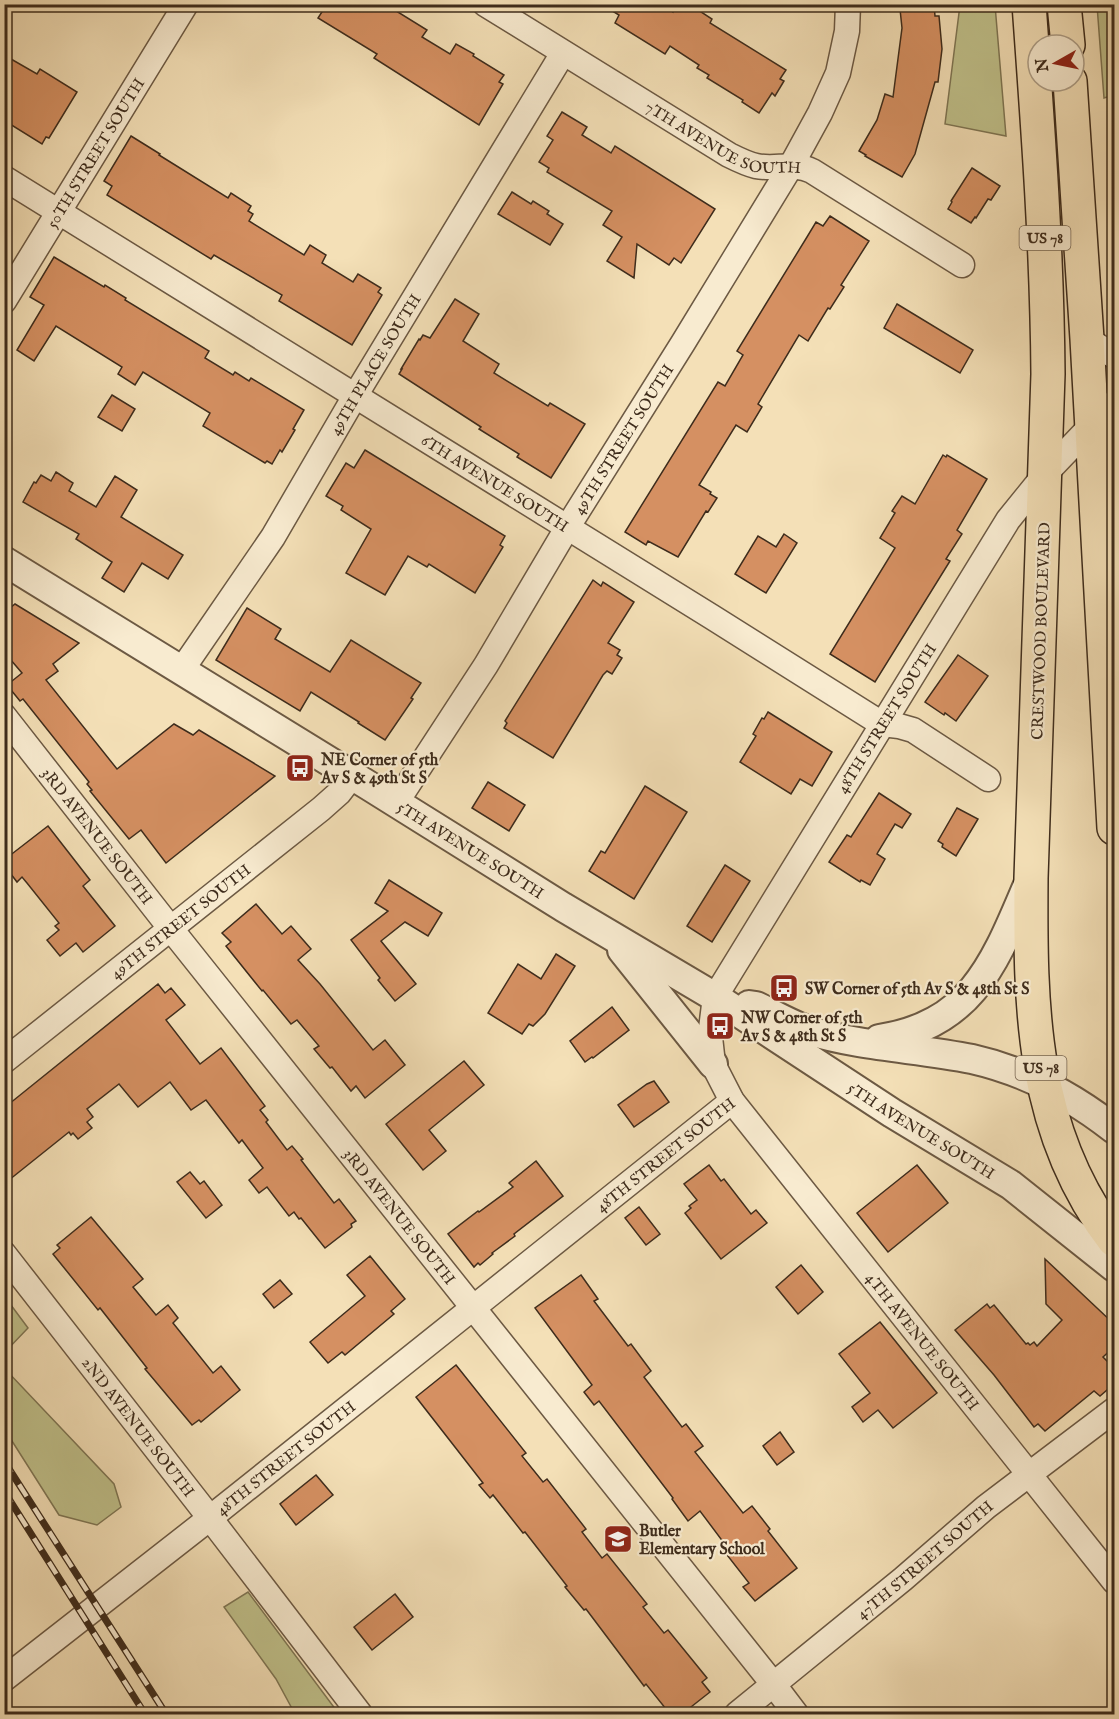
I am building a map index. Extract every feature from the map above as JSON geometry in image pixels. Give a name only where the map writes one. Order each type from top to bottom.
[{"type":"main road","name":"CRESTWOOD BOULEVARD","points":[[1029,4],[1044,220],[1048,374],[1031,879],[1033,997],[1043,1084],[1055,1130],[1069,1165],[1087,1200],[1114,1240]]},
{"type":"main road","points":[[1065,4],[1067,33]]},
{"type":"main road","name":"US 78","points":[[1071,93],[1114,828]]},
{"type":"street","name":"50TH STREET SOUTH","points":[[4,301],[186,4]]},
{"type":"street","name":"7TH AVENUE SOUTH","points":[[485,4],[729,155],[754,166],[803,166],[962,266]]},
{"type":"street","name":"49TH STREET SOUTH","points":[[396,803],[486,665],[567,528],[791,166],[820,113],[837,73],[847,31],[848,4]]},
{"type":"street","name":"49TH PLACE SOUTH","points":[[181,671],[273,537],[355,396],[563,53]]},
{"type":"street","name":"6TH AVENUE SOUTH","points":[[4,178],[712,616],[882,724],[913,730],[988,779]]},
{"type":"street","points":[[1087,339],[1114,356]]},
{"type":"street","points":[[1091,426],[1107,407],[1114,403]]},
{"type":"street","name":"48TH STREET SOUTH","points":[[4,1679],[210,1518],[732,1101],[713,1064],[710,1026],[719,1000],[882,724],[1008,520],[1046,472],[1091,426]]},
{"type":"street","name":"5TH AVENUE SOUTH","points":[[4,561],[611,936],[719,1000],[892,1113],[1011,1185],[1114,1267]]},
{"type":"street","name":"3RD AVENUE SOUTH","points":[[4,716],[796,1714]]},
{"type":"street","name":"49TH STREET SOUTH","points":[[4,1061],[321,809],[339,793],[352,776]]},
{"type":"street","points":[[850,1041],[881,1039],[910,1032],[937,1020],[962,1003],[991,964],[1031,879]]},
{"type":"street","points":[[611,936],[713,1064]]},
{"type":"street","name":"5TH AVENUE SOUTH","points":[[719,1000],[756,1006],[808,1030],[850,1041],[973,1060],[1013,1071],[1063,1093],[1114,1129]]},
{"type":"street","name":"4TH AVENUE SOUTH","points":[[732,1101],[1114,1581]]},
{"type":"street","name":"2ND AVENUE SOUTH","points":[[4,1254],[360,1714]]},
{"type":"street","name":"47TH STREET SOUTH","points":[[737,1714],[903,1579],[986,1507],[1114,1410]]},
{"type":"green space","points":[[960,5],[995,5],[1006,136],[945,124]]},
{"type":"green space","points":[[1097,5],[1114,5],[1114,95],[1104,98]]},
{"type":"green space","points":[[5,1297],[28,1328],[4,1352]]},
{"type":"green space","points":[[4,1363],[5,1369],[114,1484],[121,1507],[97,1525],[59,1515],[5,1430]]},
{"type":"green space","points":[[248,1592],[339,1714],[295,1714],[276,1679],[224,1607]]},
{"type":"building","points":[[327,4],[385,4],[427,30],[422,37],[450,54],[456,44],[504,75],[499,82],[503,84],[479,125],[374,58],[377,54],[318,18]]},
{"type":"building","points":[[601,4],[662,4],[673,12],[677,4],[689,4],[712,19],[710,23],[786,70],[780,79],[784,81],[775,96],[772,93],[759,113],[742,102],[743,100],[707,78],[709,75],[697,68],[699,65],[670,46],[665,54],[615,23],[619,15]]},
{"type":"building","points":[[903,4],[934,4],[935,16],[939,16],[942,49],[938,82],[935,82],[915,154],[902,177],[859,151],[877,120],[885,94],[893,97],[902,28],[900,9],[903,8]]},
{"type":"building","points":[[4,55],[37,74],[40,69],[77,92],[49,138],[46,137],[42,144],[10,124],[4,124]]},
{"type":"building","points":[[562,112],[587,127],[582,135],[611,153],[615,146],[715,209],[681,263],[674,258],[669,265],[637,244],[634,278],[607,261],[622,237],[603,225],[612,211],[547,172],[549,168],[539,162],[553,140],[547,136]]},
{"type":"building","points":[[131,136],[228,198],[231,193],[251,206],[248,211],[253,214],[249,221],[304,255],[310,245],[326,255],[322,263],[353,282],[358,274],[381,288],[378,292],[382,295],[352,345],[279,301],[282,295],[214,255],[211,259],[107,195],[112,186],[104,181]]},
{"type":"building","points":[[972,168],[1000,186],[971,223],[948,209]]},
{"type":"building","points":[[512,192],[531,204],[533,201],[549,211],[547,214],[563,224],[550,245],[498,214]]},
{"type":"building","points":[[830,216],[869,241],[841,285],[844,287],[808,341],[799,335],[758,404],[762,407],[747,432],[736,425],[699,485],[717,498],[708,512],[706,511],[678,557],[648,541],[646,545],[625,532],[718,382],[725,386],[743,355],[737,351],[816,222],[823,226]]},
{"type":"building","points":[[54,257],[104,287],[105,285],[126,298],[125,300],[209,351],[205,358],[233,375],[235,372],[249,381],[251,378],[304,410],[282,452],[280,450],[272,464],[267,461],[265,463],[203,426],[210,413],[143,372],[135,385],[118,374],[122,367],[56,326],[34,361],[17,350],[44,305],[30,297]]},
{"type":"building","points":[[455,299],[479,314],[463,341],[499,364],[494,373],[548,406],[550,403],[585,424],[551,478],[517,457],[519,454],[479,429],[481,427],[399,374],[419,339],[423,335],[430,338]]},
{"type":"building","points":[[897,304],[973,350],[960,373],[884,328]]},
{"type":"building","points":[[112,395],[135,409],[122,431],[98,417]]},
{"type":"building","points":[[365,450],[505,536],[500,545],[503,547],[475,593],[429,564],[427,567],[408,556],[385,595],[346,573],[371,529],[341,510],[343,506],[326,496],[346,463],[354,468]]},
{"type":"building","points":[[943,455],[946,457],[947,455],[987,479],[957,530],[962,534],[946,559],[950,561],[875,682],[830,654],[895,548],[880,538],[895,513],[892,511],[902,496],[915,504]]},
{"type":"building","points":[[56,472],[73,483],[69,491],[96,507],[115,476],[137,490],[121,517],[183,555],[168,579],[142,563],[124,592],[102,578],[112,562],[76,539],[79,534],[23,502],[34,482],[36,483],[41,475],[51,481]]},
{"type":"building","points":[[784,534],[797,543],[766,593],[735,574],[758,536],[776,547]]},
{"type":"building","points":[[593,580],[601,586],[603,582],[634,602],[608,643],[620,650],[617,655],[622,658],[612,674],[607,671],[603,675],[553,758],[504,728],[507,723],[505,721]]},
{"type":"building","points":[[15,604],[79,643],[53,664],[58,671],[46,680],[117,769],[174,724],[193,735],[199,730],[275,776],[166,863],[141,830],[129,839],[90,791],[92,790],[87,784],[89,782],[23,699],[20,701],[7,685],[22,673],[4,652],[4,613]]},
{"type":"building","points":[[247,608],[281,629],[275,639],[330,672],[351,640],[421,683],[385,740],[311,692],[300,711],[216,660]]},
{"type":"building","points":[[958,655],[988,676],[956,721],[925,702]]},
{"type":"building","points":[[768,712],[832,752],[812,786],[800,779],[791,794],[740,762],[756,736],[753,734]]},
{"type":"building","points":[[488,782],[525,805],[509,831],[472,808]]},
{"type":"building","points":[[645,786],[687,812],[634,899],[589,871],[601,851],[605,853]]},
{"type":"building","points":[[879,793],[911,814],[902,828],[895,824],[878,852],[877,854],[885,859],[870,885],[861,880],[860,882],[829,862],[847,835],[851,837]]},
{"type":"building","points":[[957,808],[978,819],[956,856],[942,847],[943,844],[938,841]]},
{"type":"building","points":[[48,826],[90,880],[83,886],[115,926],[83,952],[76,943],[60,956],[47,940],[59,930],[55,926],[59,923],[22,877],[17,882],[4,865],[4,860]]},
{"type":"building","points":[[725,865],[750,881],[712,942],[687,926]]},
{"type":"building","points":[[389,880],[442,913],[428,936],[405,922],[381,941],[416,984],[395,1001],[351,940],[388,911],[375,903]]},
{"type":"building","points":[[256,904],[282,934],[291,926],[311,949],[298,960],[373,1050],[385,1040],[405,1065],[365,1098],[356,1086],[351,1091],[314,1049],[319,1046],[297,1020],[291,1024],[226,946],[231,942],[222,933]]},
{"type":"building","points":[[556,954],[575,966],[545,1014],[533,1026],[529,1024],[522,1034],[488,1013],[518,964],[541,979]]},
{"type":"building","points":[[158,984],[165,993],[171,988],[185,1005],[166,1020],[200,1064],[221,1048],[265,1106],[260,1110],[268,1120],[266,1122],[287,1150],[292,1146],[334,1203],[339,1199],[356,1221],[351,1224],[352,1227],[325,1248],[301,1218],[299,1219],[294,1212],[289,1216],[267,1187],[259,1193],[249,1180],[263,1168],[242,1140],[239,1143],[206,1100],[191,1110],[170,1082],[138,1107],[119,1084],[87,1109],[93,1117],[87,1122],[92,1128],[78,1139],[69,1132],[4,1184],[4,1108]]},
{"type":"building","points":[[612,1007],[629,1030],[585,1062],[570,1041]]},
{"type":"building","points":[[464,1061],[484,1085],[429,1130],[446,1151],[423,1170],[386,1124]]},
{"type":"building","points":[[654,1081],[669,1102],[634,1127],[618,1105]]},
{"type":"building","points":[[536,1161],[563,1196],[514,1234],[515,1236],[480,1265],[478,1263],[474,1267],[448,1234],[513,1187],[509,1183]]},
{"type":"building","points":[[709,1165],[721,1181],[724,1179],[751,1214],[756,1210],[767,1223],[721,1259],[685,1213],[691,1208],[689,1206],[697,1200],[684,1184]]},
{"type":"building","points":[[917,1165],[948,1203],[888,1252],[857,1213]]},
{"type":"building","points":[[190,1172],[200,1184],[204,1181],[222,1205],[206,1218],[177,1182]]},
{"type":"building","points":[[639,1207],[660,1234],[646,1245],[625,1218]]},
{"type":"building","points":[[91,1217],[143,1279],[133,1287],[156,1315],[168,1305],[178,1318],[173,1323],[213,1373],[221,1366],[240,1390],[201,1422],[199,1420],[192,1425],[145,1369],[147,1368],[100,1308],[98,1310],[53,1254],[60,1248],[57,1245]]},
{"type":"building","points":[[370,1256],[405,1299],[391,1311],[394,1314],[345,1355],[342,1352],[328,1363],[310,1342],[365,1296],[347,1275]]},
{"type":"building","points":[[1045,1259],[1114,1324],[1114,1347],[1103,1357],[1114,1368],[1114,1384],[1100,1396],[1094,1391],[1045,1431],[1038,1424],[1034,1427],[994,1375],[955,1330],[987,1304],[990,1308],[994,1305],[1026,1344],[1030,1345],[1034,1342],[1037,1346],[1062,1320],[1046,1304]]},
{"type":"building","points":[[801,1265],[823,1292],[798,1314],[776,1287]]},
{"type":"building","points":[[581,1275],[598,1299],[594,1301],[628,1346],[631,1344],[651,1371],[644,1377],[682,1427],[686,1424],[703,1446],[695,1452],[743,1513],[752,1506],[797,1568],[755,1601],[743,1587],[749,1583],[720,1546],[724,1543],[700,1511],[688,1521],[599,1401],[594,1405],[584,1392],[592,1385],[535,1308]]},
{"type":"building","points":[[280,1280],[292,1294],[274,1308],[263,1294]]},
{"type":"building","points":[[880,1322],[937,1393],[893,1428],[878,1410],[863,1422],[852,1407],[870,1393],[839,1354]]},
{"type":"building","points":[[456,1365],[526,1453],[522,1456],[543,1482],[547,1479],[586,1529],[582,1532],[602,1558],[607,1554],[647,1604],[643,1607],[664,1633],[668,1630],[707,1678],[702,1682],[710,1692],[682,1714],[670,1714],[646,1684],[644,1686],[586,1609],[584,1610],[565,1587],[567,1586],[525,1532],[523,1533],[493,1495],[490,1498],[479,1485],[483,1483],[416,1397]]},
{"type":"building","points":[[780,1432],[794,1452],[777,1465],[763,1446]]},
{"type":"building","points":[[316,1475],[333,1495],[296,1525],[280,1504]]},
{"type":"building","points":[[395,1594],[413,1617],[372,1650],[354,1627]]},
{"type":"railway","points":[[4,1461],[166,1714]]},
{"type":"railway","points":[[4,1491],[145,1714]]},
{"type":"place","name":"NE Corner of 5th Av S & 49th St S","points":[[300,768]]},
{"type":"place","name":"SW Corner of 5th Av S & 48th St S","points":[[784,988]]},
{"type":"place","name":"NW Corner of 5th Av S & 48th St S","points":[[720,1026]]},
{"type":"place","name":"Butler Elementary School","points":[[618,1539]]}]
